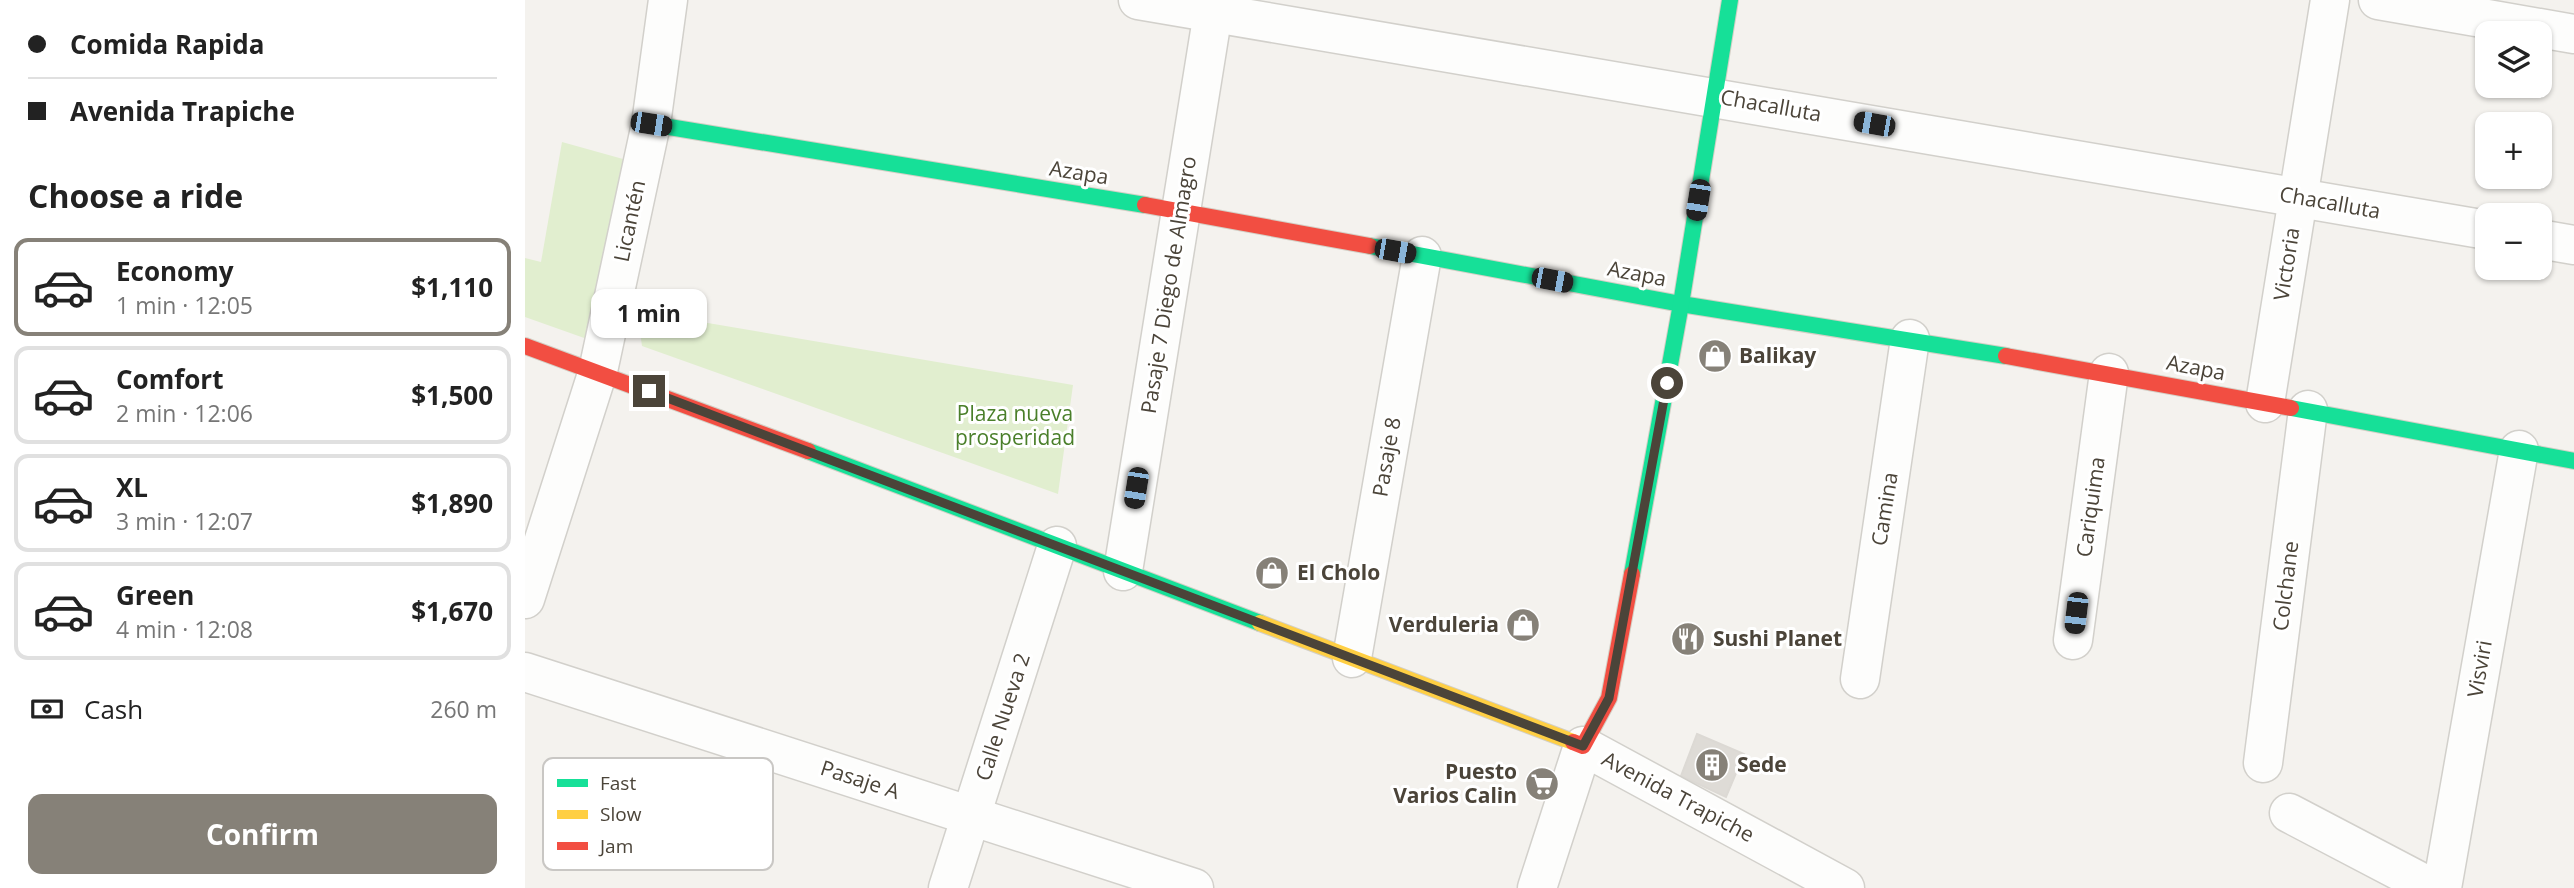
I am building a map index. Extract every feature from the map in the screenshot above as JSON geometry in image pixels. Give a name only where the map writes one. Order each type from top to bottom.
[{"type":"street","name":"Licantén","points":[[525,599],[598,371],[651,124],[668,0]]},
{"type":"street","name":"Chacalluta","points":[[1138,0],[1214,6],[2475,228]]},
{"type":"street","points":[[1537,888],[1583,746],[1609,698],[1681,304],[1731,0]]},
{"type":"street","name":"Victoria","points":[[2265,403],[2330,0]]},
{"type":"street","points":[[2378,0],[2574,34]]},
{"type":"street","name":"Pasaje 7 Diego de Almagro","points":[[1123,571],[1214,6]]},
{"type":"street","name":"Azapa","points":[[651,124],[1181,212],[1681,304],[2109,373],[2574,461]]},
{"type":"street","points":[[2552,241],[2574,245]]},
{"type":"street","name":"Pasaje 8","points":[[1352,658],[1422,256]]},
{"type":"street","name":"Camina","points":[[1860,679],[1910,339]]},
{"type":"street","name":"Avenida Trapiche","points":[[525,346],[598,371],[1583,746],[1845,888]]},
{"type":"street","name":"Cariquima","points":[[2073,640],[2109,373]]},
{"type":"street","name":"Colchane","points":[[2263,763],[2308,410]]},
{"type":"street","name":"Visviri","points":[[2442,888],[2519,450]]},
{"type":"street","name":"Calle Nueva 2","points":[[948,888],[1057,546]]},
{"type":"street","name":"Pasaje A","points":[[525,672],[1194,888]]},
{"type":"street","points":[[2289,813],[2432,888]]},
{"type":"green space","points":[[562,142],[623,159],[587,339],[525,317],[525,258],[541,262]]},
{"type":"green space","name":"Plaza nueva prosperidad","points":[[637,311],[1073,385],[1058,494],[642,346]]},
{"type":"building","name":"Sede","points":[[1697,734],[1744,754],[1726,797],[1681,776]]},
{"type":"traffic: fast","points":[[1632,574],[1681,304],[1730,0]]},
{"type":"traffic: fast","points":[[651,124],[1145,205]]},
{"type":"traffic: fast","points":[[1370,246],[1681,304],[2006,356]]},
{"type":"traffic: fast","points":[[2291,408],[2574,461]]},
{"type":"traffic: fast","points":[[808,451],[1260,623]]},
{"type":"traffic: slow","points":[[1260,623],[1573,742]]},
{"type":"traffic: jam","points":[[1145,205],[1370,246]]},
{"type":"traffic: jam","points":[[525,346],[808,451]]},
{"type":"traffic: jam","points":[[2006,356],[2291,408]]},
{"type":"traffic: jam","points":[[1573,742],[1583,746],[1609,698],[1632,574]]},
{"type":"place","name":"Balikay","points":[[1715,356]]},
{"type":"place","name":"El Cholo","points":[[1272,573]]},
{"type":"place","name":"Verduleria","points":[[1523,625]]},
{"type":"place","name":"Sushi Planet","points":[[1688,639]]},
{"type":"place","name":"Sede","points":[[1712,765]]},
{"type":"place","name":"Puesto Varios Calin","points":[[1542,784]]},
{"type":"route","points":[[649,391],[1583,746],[1609,698],[1667,383]]}]
